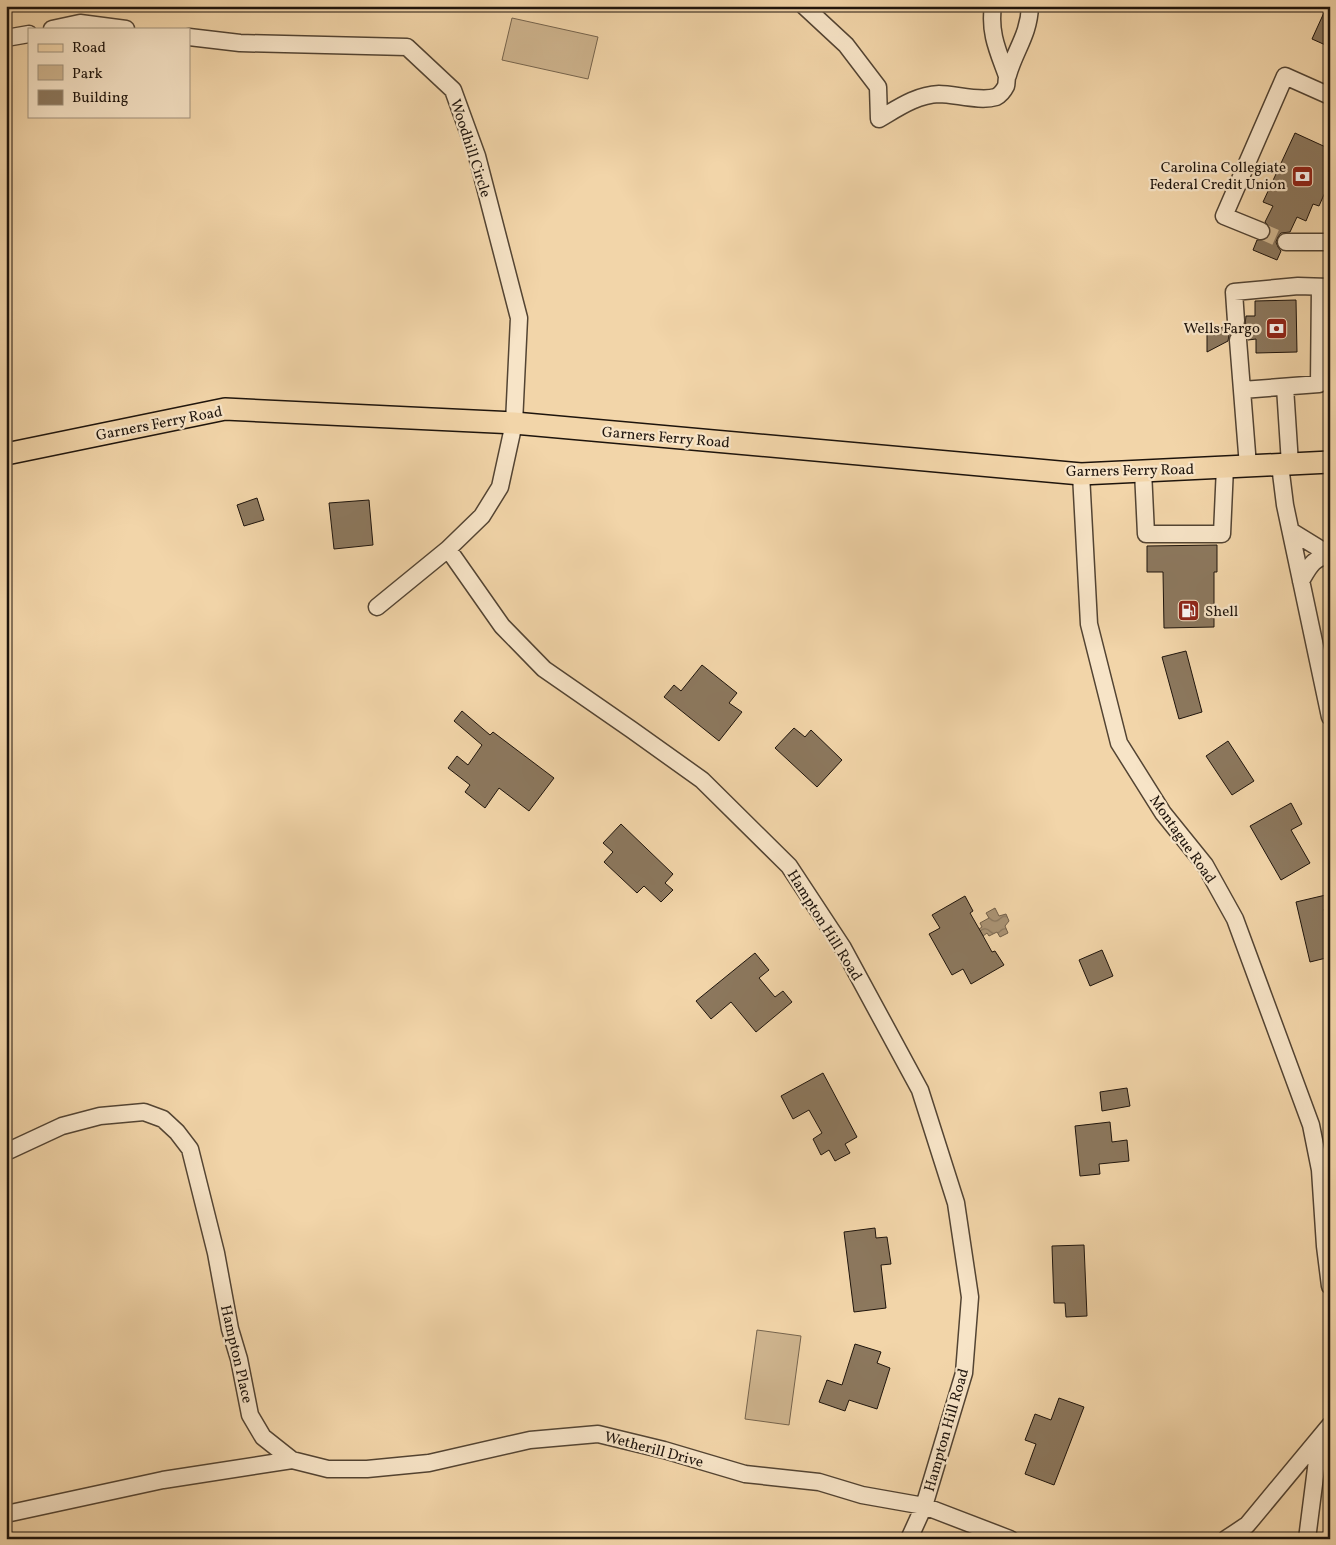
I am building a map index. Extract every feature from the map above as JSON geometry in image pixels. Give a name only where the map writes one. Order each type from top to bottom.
[{"type":"main road","name":"Garners Ferry Road","points":[[6,454],[225,409],[514,424],[1081,474],[1330,462]]},
{"type":"street","points":[[804,6],[846,45],[878,87],[879,119],[914,99],[936,94],[983,99],[1003,92],[1007,85],[1007,76],[994,42],[991,21],[993,6]]},
{"type":"street","points":[[1007,76],[1022,42],[1030,6]]},
{"type":"street","points":[[57,28],[80,23],[118,28]]},
{"type":"street","points":[[6,38],[28,34]]},
{"type":"street","name":"Woodhill Circle","points":[[190,37],[240,44],[407,47],[453,90],[476,156],[519,318],[514,424]]},
{"type":"street","points":[[1261,231],[1224,216],[1285,76],[1330,96]]},
{"type":"street","points":[[1286,242],[1330,242]]},
{"type":"street","points":[[1236,321],[1234,292],[1298,286],[1325,287],[1319,384],[1242,390]]},
{"type":"street","points":[[1238,340],[1248,466]]},
{"type":"street","points":[[1284,387],[1285,504],[1330,717]]},
{"type":"street","points":[[377,607],[448,549],[482,516],[500,487],[514,424]]},
{"type":"street","points":[[1143,471],[1146,534],[1222,534],[1225,467]]},
{"type":"street","name":"Montague Road","points":[[1081,474],[1090,624],[1120,743],[1162,813],[1205,865],[1235,919],[1311,1125],[1320,1170],[1325,1246],[1330,1286]]},
{"type":"street","points":[[1291,531],[1330,556]]},
{"type":"street","name":"Hampton Hill Road","points":[[448,549],[502,626],[544,670],[702,780],[789,866],[843,948],[920,1090],[956,1204],[970,1297],[964,1373],[924,1506],[909,1539]]},
{"type":"street","points":[[1301,581],[1315,560],[1323,556],[1330,556]]},
{"type":"street","name":"Hampton Place","points":[[6,1152],[62,1126],[100,1116],[144,1112],[163,1119],[176,1132],[190,1149],[216,1253],[230,1329],[239,1359],[250,1415],[263,1437],[292,1460]]},
{"type":"street","points":[[1226,1539],[1247,1524],[1325,1431]]},
{"type":"street","points":[[1308,1539],[1325,1431]]},
{"type":"street","name":"Wetherill Drive","points":[[292,1460],[328,1469],[366,1470],[429,1463],[530,1440],[598,1434],[664,1450],[745,1474],[819,1482],[862,1495],[924,1506],[1010,1539]]},
{"type":"street","points":[[6,1514],[163,1480],[292,1460]]},
{"type":"green space","points":[[512,18],[598,37],[588,79],[502,60]]},
{"type":"green space","points":[[757,1330],[801,1336],[789,1425],[745,1419]]},
{"type":"water","points":[[995,908],[999,916],[1006,914],[1009,921],[1005,926],[1008,933],[1000,937],[997,932],[989,936],[987,933],[983,936],[979,929],[982,927],[980,923],[989,918],[986,913]]},
{"type":"building","points":[[1327,6],[1330,6],[1330,47],[1312,39]]},
{"type":"building","name":"Carolina Collegiate Federal Credit Union","points":[[1295,133],[1330,149],[1330,181],[1319,206],[1313,204],[1306,221],[1297,217],[1290,232],[1281,233],[1278,237],[1276,242],[1281,251],[1277,260],[1253,250],[1257,240],[1267,239],[1270,234],[1271,229],[1265,222],[1273,206],[1263,202]]},
{"type":"building","name":"Wells Fargo","points":[[1296,300],[1297,352],[1256,353],[1256,339],[1248,340],[1246,334],[1239,330],[1245,325],[1246,316],[1255,316],[1255,301]]},
{"type":"building","points":[[1227,325],[1231,330],[1235,331],[1229,335],[1228,341],[1207,352],[1207,335]]},
{"type":"building","points":[[257,498],[264,520],[244,526],[237,505]]},
{"type":"building","points":[[369,500],[373,545],[334,549],[329,503]]},
{"type":"building","points":[[1217,545],[1217,572],[1214,572],[1214,627],[1164,628],[1163,572],[1147,572],[1147,546]]},
{"type":"building","points":[[1186,651],[1202,712],[1179,719],[1162,657]]},
{"type":"building","points":[[702,665],[737,693],[729,703],[742,712],[719,741],[664,697],[674,685],[681,691]]},
{"type":"building","points":[[462,711],[490,735],[493,732],[554,778],[529,811],[499,788],[485,808],[465,792],[470,785],[448,768],[457,756],[468,765],[482,745],[454,721]]},
{"type":"building","points":[[794,728],[805,737],[811,730],[842,760],[817,787],[775,748]]},
{"type":"building","points":[[1228,741],[1254,781],[1232,795],[1206,756]]},
{"type":"building","points":[[1291,803],[1302,824],[1291,830],[1310,863],[1281,880],[1250,826]]},
{"type":"building","points":[[621,824],[673,874],[665,883],[673,890],[661,902],[644,886],[637,893],[604,862],[613,852],[603,843]]},
{"type":"building","points":[[1330,894],[1330,907],[1324,909],[1330,936],[1330,957],[1310,962],[1296,902]]},
{"type":"building","points":[[965,896],[973,911],[970,913],[992,952],[995,951],[1004,965],[971,984],[963,969],[952,975],[929,934],[940,928],[932,915]]},
{"type":"building","points":[[1102,950],[1113,976],[1090,986],[1079,960]]},
{"type":"building","points":[[755,953],[769,970],[759,978],[775,997],[783,991],[792,1002],[756,1032],[731,1002],[711,1019],[696,1001]]},
{"type":"building","points":[[823,1073],[857,1137],[845,1144],[850,1153],[835,1161],[829,1150],[821,1155],[813,1139],[822,1133],[809,1110],[793,1119],[781,1096]]},
{"type":"building","points":[[1127,1088],[1130,1106],[1102,1111],[1100,1092]]},
{"type":"building","points":[[1110,1122],[1112,1142],[1127,1140],[1129,1161],[1099,1164],[1100,1174],[1080,1176],[1075,1126]]},
{"type":"building","points":[[875,1228],[876,1238],[887,1237],[891,1264],[881,1265],[886,1308],[854,1312],[844,1232]]},
{"type":"building","points":[[1084,1245],[1087,1316],[1066,1317],[1065,1303],[1054,1303],[1052,1246]]},
{"type":"building","points":[[855,1344],[881,1352],[877,1363],[890,1368],[877,1409],[849,1400],[845,1411],[819,1402],[827,1380],[842,1385]]},
{"type":"building","points":[[1059,1398],[1084,1407],[1054,1485],[1025,1474],[1036,1444],[1025,1440],[1035,1414],[1051,1420]]},
{"type":"tunnel","points":[[1261,231],[1286,242]]},
{"type":"place","name":"Carolina Collegiate Federal Credit Union","points":[[1302,176]]},
{"type":"place","name":"Wells Fargo","points":[[1276,328]]},
{"type":"place","name":"Shell","points":[[1189,611]]}]
